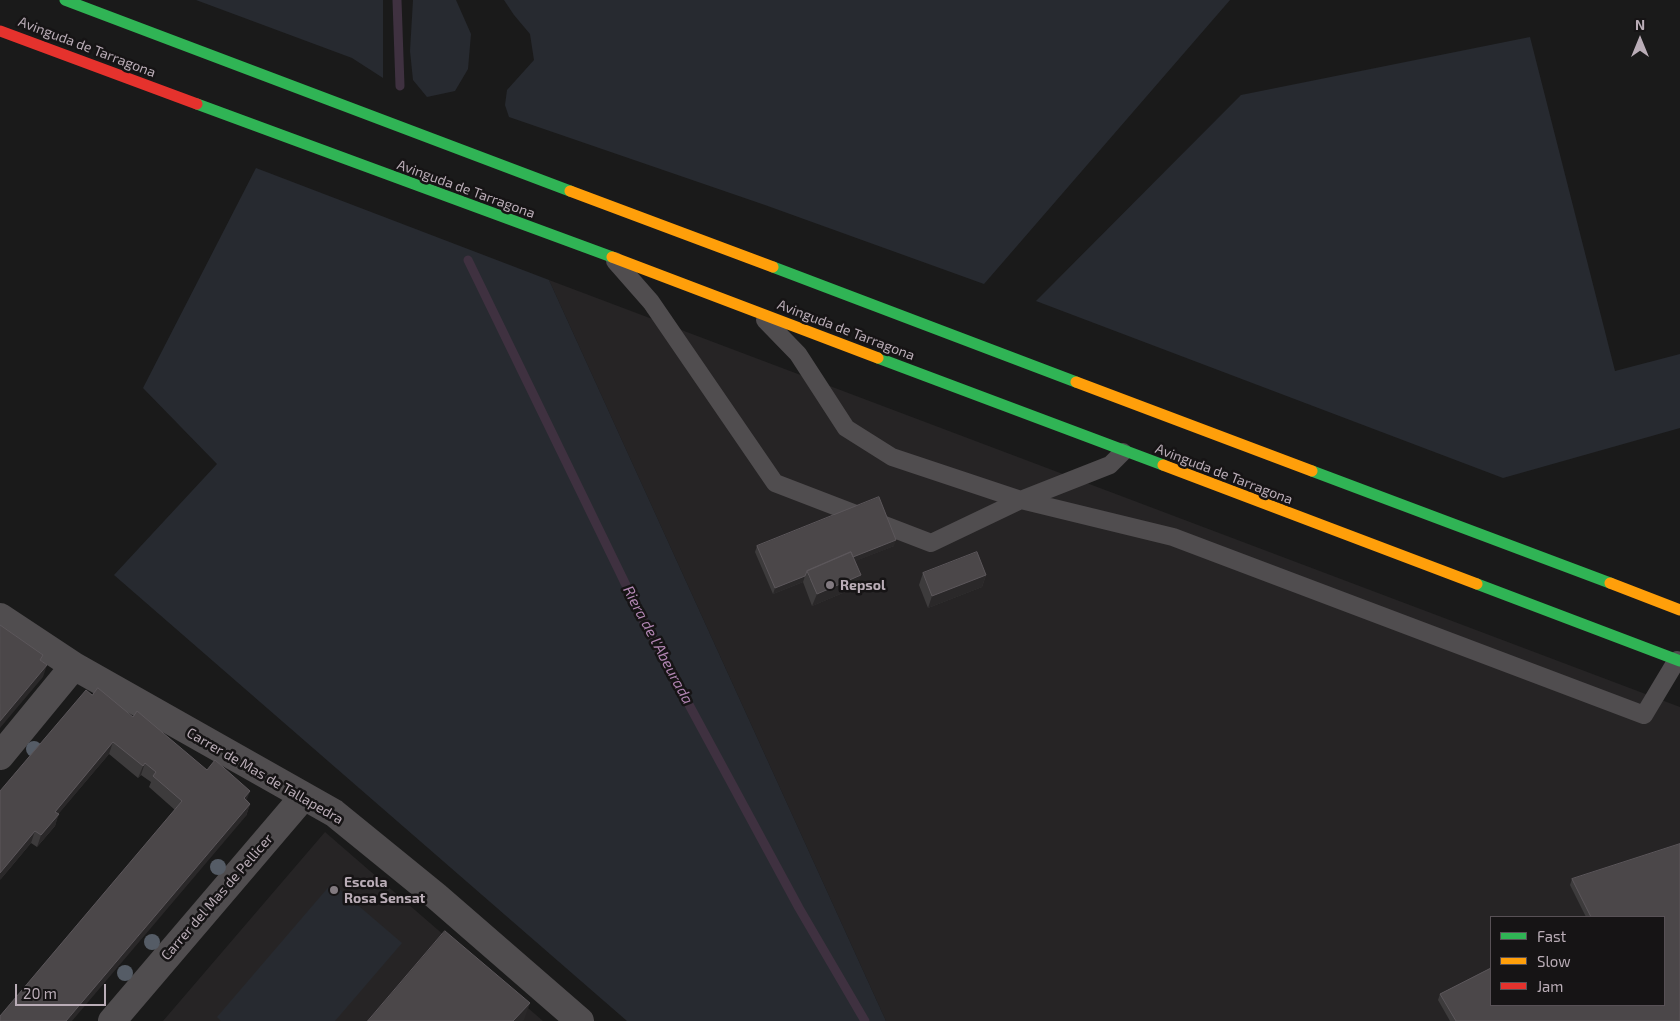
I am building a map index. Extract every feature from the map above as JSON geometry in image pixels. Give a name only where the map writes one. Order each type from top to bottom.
[{"type":"main road","points":[[65,0],[1680,610]]},
{"type":"main road","name":"Avinguda de Tarragona","points":[[0,31],[614,258],[1123,452],[1678,660]]},
{"type":"street","name":"Carrer de Mas de Tallapedra","points":[[0,617],[74,666],[334,812],[443,902],[580,1021]]},
{"type":"street","points":[[0,756],[74,666]]},
{"type":"street","name":"Carrer del Mas de Pellicer","points":[[112,1021],[304,796]]},
{"type":"lane","points":[[614,258],[651,302],[775,483],[931,543],[1021,500],[1110,465],[1123,452]]},
{"type":"lane","points":[[757,312],[798,354],[846,428],[892,457],[1021,500],[1173,537],[1644,715],[1678,660]]},
{"type":"shaded area","points":[[196,0],[383,0],[383,78],[352,58]]},
{"type":"shaded area","points":[[413,0],[456,0],[471,34],[468,69],[455,91],[427,97],[413,80],[410,51]]},
{"type":"shaded area","points":[[504,0],[1230,0],[984,284],[765,205],[509,117],[505,105],[507,90],[534,60],[530,34]]},
{"type":"shaded area","points":[[1530,37],[1615,371],[1680,354],[1680,428],[1503,478],[1036,301],[1241,95]]},
{"type":"shaded area","points":[[256,168],[549,280],[886,1021],[627,1021],[114,575],[217,464],[143,388]]},
{"type":"shaded area","points":[[549,280],[1680,707],[1680,1021],[886,1021]]},
{"type":"shaded area","name":"Escola Rosa Sensat","points":[[325,832],[543,1021],[163,1021]]},
{"type":"shaded area","points":[[332,883],[402,943],[335,1021],[221,1021],[217,1017]]},
{"type":"building","points":[[879,497],[896,540],[853,557],[851,552],[807,571],[805,576],[775,588],[757,546]]},
{"type":"building","points":[[851,552],[861,575],[817,594],[807,571]]},
{"type":"building","points":[[977,552],[986,575],[932,596],[923,573]]},
{"type":"building","points":[[0,625],[43,655],[40,660],[47,665],[0,721]]},
{"type":"building","points":[[98,688],[133,717],[137,711],[207,770],[215,760],[250,791],[244,798],[250,804],[66,1021],[0,1021],[0,1016],[182,801],[153,776],[156,772],[145,763],[143,766],[113,742],[55,812],[59,814],[41,835],[35,831],[0,873],[0,791],[86,690],[92,695]]},
{"type":"building","points":[[1680,844],[1680,1021],[1456,1021],[1440,994],[1490,969],[1490,1006],[1665,1006],[1665,916],[1590,916],[1572,879]]},
{"type":"building","points":[[445,931],[530,1003],[513,1021],[368,1021]]},
{"type":"waterway","name":"Riera de l'Abeurada","points":[[397,0],[400,86]]},
{"type":"waterway","name":"Riera de l'Abeurada","points":[[468,260],[641,616],[799,908],[865,1021]]},
{"type":"traffic: fast","points":[[65,0],[570,191]]},
{"type":"traffic: fast","points":[[197,104],[612,257]]},
{"type":"traffic: fast","points":[[773,267],[1076,382]]},
{"type":"traffic: fast","points":[[878,358],[1163,465]]},
{"type":"traffic: fast","points":[[1312,471],[1610,583]]},
{"type":"traffic: fast","points":[[1477,584],[1680,661]]},
{"type":"traffic: slow","points":[[570,191],[773,267]]},
{"type":"traffic: slow","points":[[612,257],[878,358]]},
{"type":"traffic: slow","points":[[1076,382],[1312,471]]},
{"type":"traffic: slow","points":[[1163,465],[1477,584]]},
{"type":"traffic: slow","points":[[1610,583],[1680,610]]},
{"type":"traffic: jam","points":[[0,31],[197,104]]},
{"type":"place","name":"Repsol","points":[[830,585]]},
{"type":"place","name":"Escola Rosa Sensat","points":[[334,890]]}]
